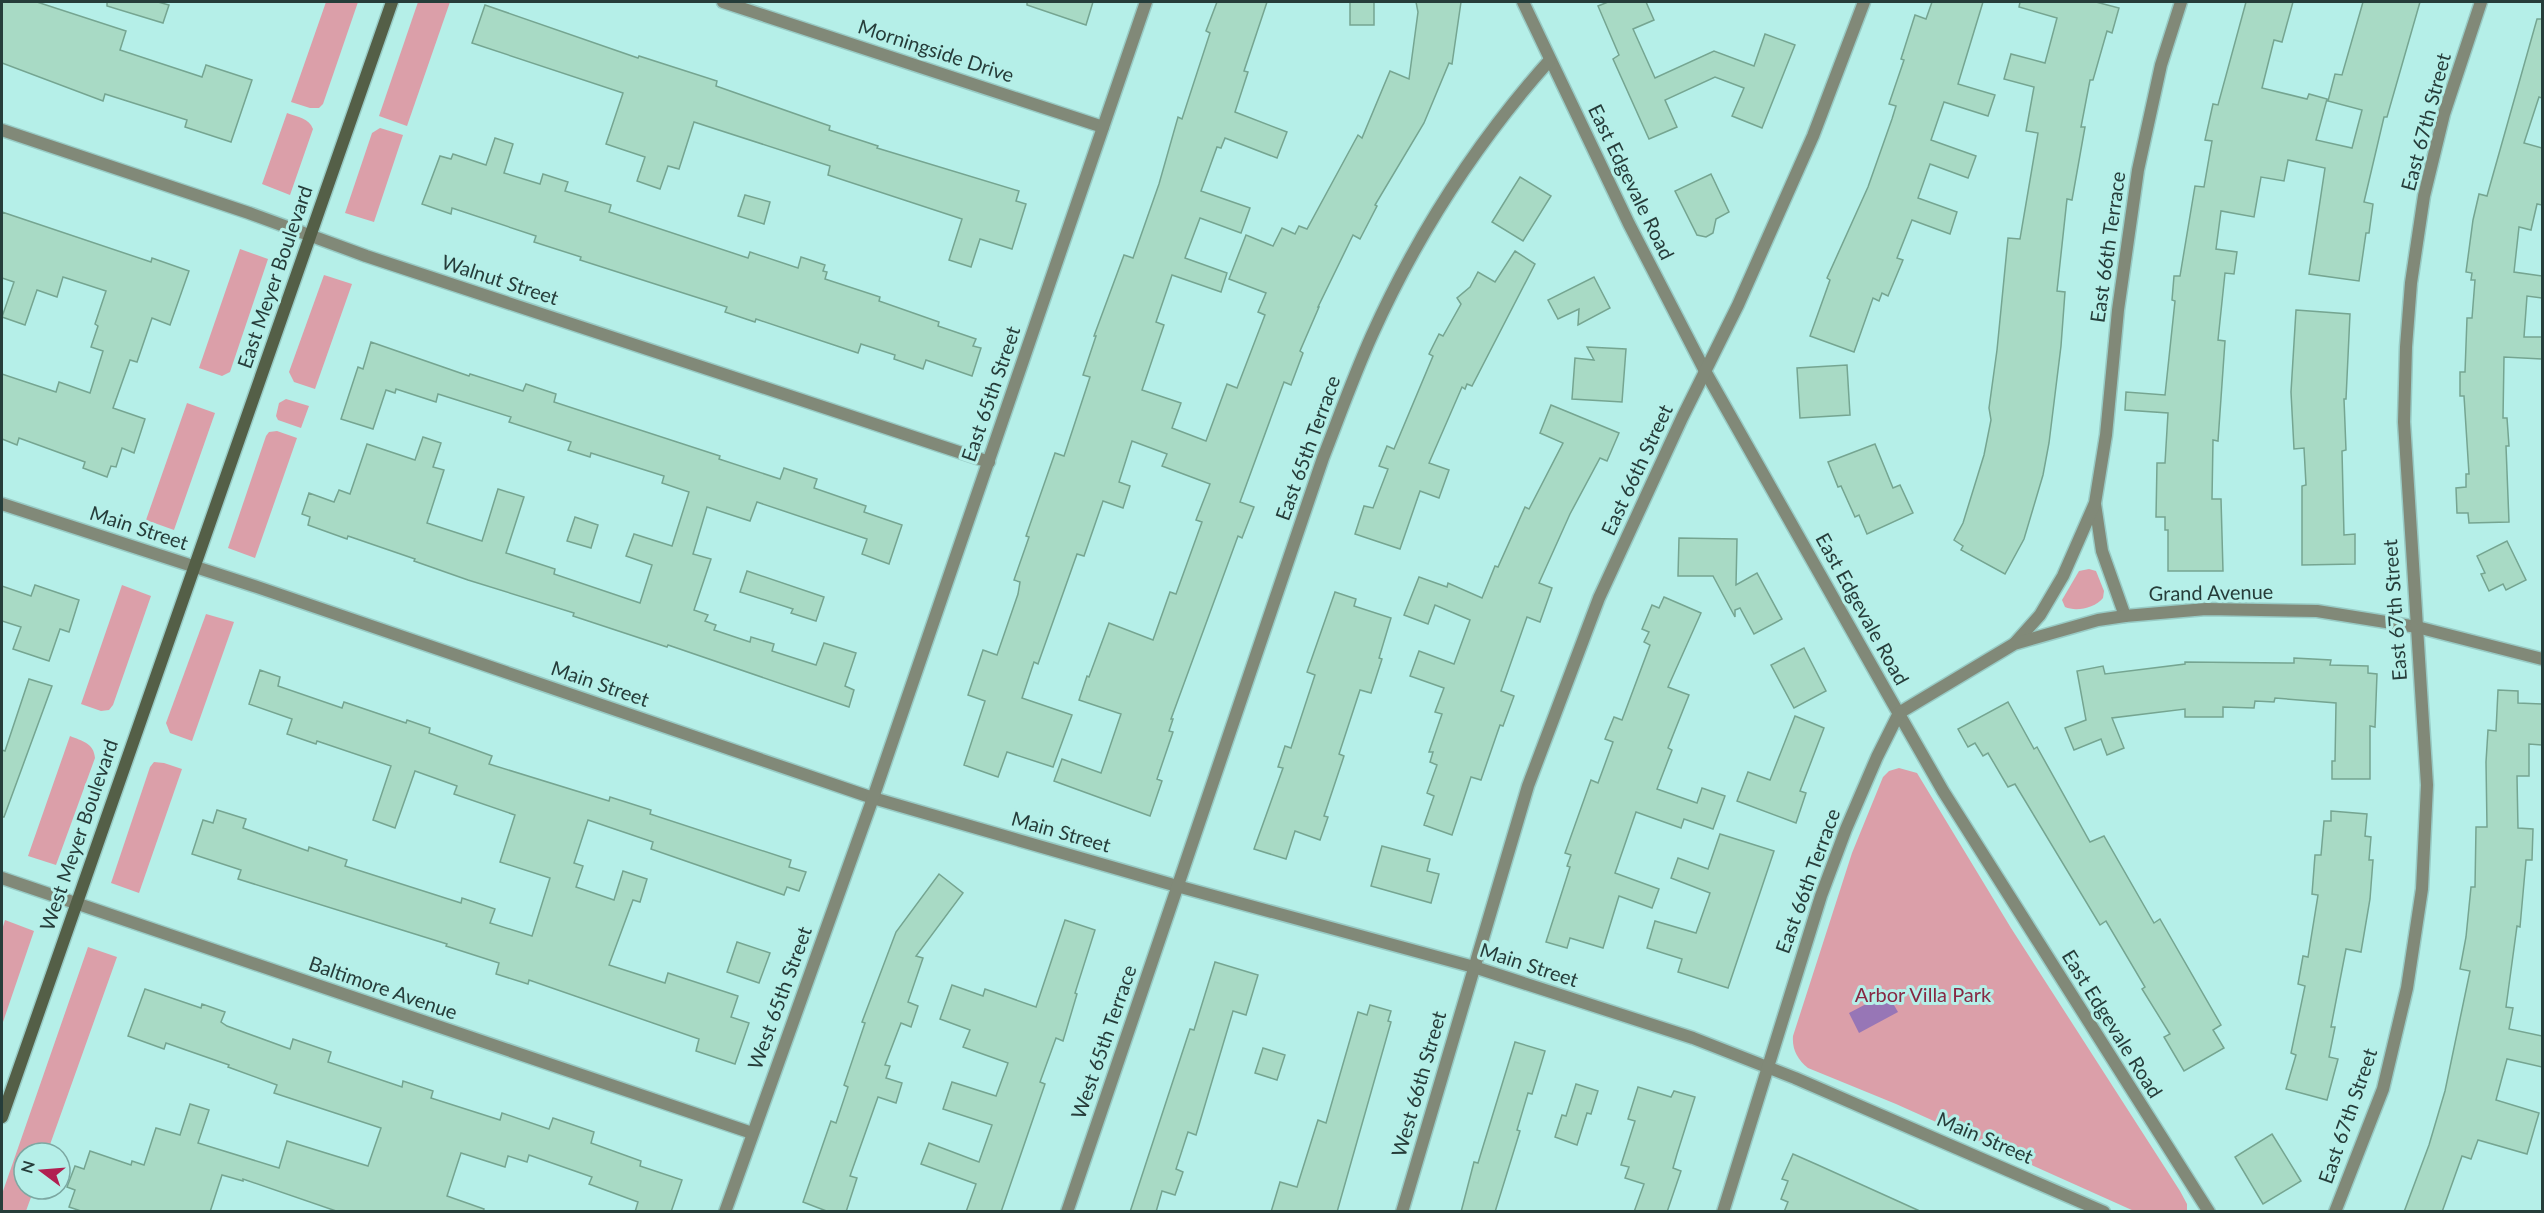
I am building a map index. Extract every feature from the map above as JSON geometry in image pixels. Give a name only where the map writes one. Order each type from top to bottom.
[{"type":"main road","name":"East Meyer Boulevard","points":[[194,566],[392,2]]},
{"type":"main road","name":"West Meyer Boulevard","points":[[2,1117],[194,566]]},
{"type":"street","name":"Morningside Drive","points":[[723,2],[1103,127]]},
{"type":"street","name":"East 65th Street","points":[[873,798],[1146,2]]},
{"type":"street","name":"East Edgevale Road","points":[[1523,2],[1549,61],[1629,224],[1705,371],[1943,791],[2131,1092],[2209,1212]]},
{"type":"street","name":"East 66th Street","points":[[1474,967],[1528,786],[1599,598],[1738,305],[1813,136],[1864,2]]},
{"type":"street","name":"East 66th Terrace","points":[[2014,644],[2040,615],[2063,576],[2095,502],[2106,435],[2118,310],[2138,170],[2161,65],[2181,2]]},
{"type":"street","name":"East 67th Street","points":[[2335,1212],[2383,1089],[2407,988],[2422,889],[2427,785],[2404,422],[2406,347],[2411,283],[2424,196],[2444,114],[2481,2]]},
{"type":"street","name":"East 65th Terrace","points":[[1177,886],[1323,458],[1372,335],[1414,251],[1462,170],[1505,111],[1549,61]]},
{"type":"street","name":"Walnut Street","points":[[2,130],[249,213],[310,236],[988,462]]},
{"type":"street","name":"East 66th Terrace","points":[[2095,502],[2103,551],[2125,616]]},
{"type":"street","name":"Main Street","points":[[2,504],[194,566],[873,798],[1177,886],[1474,967],[1693,1038],[1768,1067],[2104,1212]]},
{"type":"street","name":"Grand Avenue","points":[[1899,713],[2014,644],[2098,620],[2206,609],[2317,611],[2417,627],[2542,659]]},
{"type":"street","name":"East 66th Terrace","points":[[1723,1212],[1825,885],[1855,808],[1899,713]]},
{"type":"street","name":"West 65th Street","points":[[725,1212],[873,798]]},
{"type":"street","name":"Baltimore Avenue","points":[[2,878],[752,1133]]},
{"type":"street","name":"West 65th Terrace","points":[[1067,1212],[1177,886]]},
{"type":"street","name":"West 66th Street","points":[[1402,1212],[1474,967]]},
{"type":"green space","points":[[326,2],[358,2],[323,104],[319,108],[310,108],[291,102]]},
{"type":"green space","points":[[418,2],[450,2],[407,126],[379,116]]},
{"type":"green space","points":[[287,113],[306,120],[313,129],[290,195],[262,184]]},
{"type":"green space","points":[[380,128],[403,135],[374,222],[345,213],[372,133]]},
{"type":"green space","points":[[240,249],[268,259],[230,372],[222,376],[199,368]]},
{"type":"green space","points":[[324,275],[352,284],[315,389],[294,382],[289,372]]},
{"type":"green space","points":[[286,399],[309,406],[301,428],[278,420],[276,416],[279,403]]},
{"type":"green space","points":[[187,403],[215,413],[174,530],[146,520]]},
{"type":"green space","points":[[277,431],[297,438],[255,558],[228,548],[266,436],[269,432]]},
{"type":"green space","points":[[2089,569],[2096,571],[2104,591],[2103,598],[2085,608],[2065,607],[2062,600],[2079,571]]},
{"type":"green space","points":[[122,585],[151,596],[113,705],[109,710],[101,711],[81,704]]},
{"type":"green space","points":[[206,614],[234,622],[192,741],[170,733],[166,723]]},
{"type":"green space","points":[[70,736],[90,746],[95,758],[56,865],[28,856]]},
{"type":"green space","points":[[154,762],[182,769],[139,893],[111,883],[150,767]]},
{"type":"green space","name":"Arbor Villa Park","points":[[1899,768],[1917,773],[2011,928],[2180,1191],[2187,1204],[2187,1211],[2134,1211],[1896,1104],[1808,1068],[1798,1057],[1793,1045],[1793,1036],[1852,853],[1883,777],[1889,771]]},
{"type":"green space","points":[[5,920],[34,931],[2,1025],[2,930]]},
{"type":"green space","points":[[88,947],[117,957],[51,1141],[20,1141]]},
{"type":"green space","points":[[12,1165],[12,1201],[30,1201],[26,1211],[2,1211],[2,1194]]},
{"type":"shaded area","points":[[1887,993],[1898,1012],[1859,1033],[1849,1013]]},
{"type":"building","points":[[2,2],[37,2],[126,31],[120,50],[202,77],[206,65],[252,80],[231,142],[185,127],[187,120],[105,94],[103,101],[2,63]]},
{"type":"building","points":[[107,2],[158,2],[169,5],[163,23],[107,6]]},
{"type":"building","points":[[1027,2],[1093,2],[1086,25],[1027,5]]},
{"type":"building","points":[[1217,2],[1267,2],[1244,71],[1248,72],[1235,112],[1287,132],[1277,158],[1225,138],[1221,148],[1217,147],[1201,191],[1250,208],[1241,233],[1200,218],[1185,258],[1227,273],[1221,292],[1172,275],[1156,322],[1164,325],[1142,390],[1181,403],[1172,428],[1206,441],[1227,384],[1237,388],[1265,315],[1258,312],[1266,293],[1229,279],[1246,235],[1273,246],[1282,228],[1295,234],[1299,226],[1307,229],[1358,135],[1362,138],[1390,71],[1409,79],[1418,12],[1416,2],[1461,2],[1452,64],[1449,63],[1424,123],[1375,205],[1377,206],[1360,239],[1353,235],[1318,307],[1300,351],[1303,353],[1291,385],[1284,382],[1240,502],[1254,507],[1242,538],[1238,536],[1171,719],[1173,719],[1169,731],[1173,732],[1157,779],[1162,781],[1150,816],[1054,781],[1062,759],[1101,773],[1121,714],[1079,700],[1087,676],[1089,677],[1109,623],[1153,640],[1170,592],[1176,594],[1202,522],[1196,520],[1210,484],[1162,466],[1167,454],[1132,441],[1119,482],[1130,486],[1123,508],[1103,501],[1084,556],[1077,554],[1038,664],[1034,662],[1022,698],[1072,715],[1053,767],[1007,752],[998,777],[964,765],[985,701],[968,695],[983,650],[997,655],[1018,594],[1020,582],[1014,580],[1029,537],[1026,536],[1055,453],[1064,456],[1090,377],[1083,375],[1096,336],[1094,336],[1124,255],[1133,258],[1159,184],[1178,117],[1182,119],[1210,33],[1206,31]]},
{"type":"building","points":[[1350,2],[1374,2],[1374,25],[1350,25]]},
{"type":"building","points":[[1608,2],[1646,2],[1654,20],[1633,29],[1655,78],[1714,51],[1754,66],[1765,34],[1795,45],[1762,128],[1732,116],[1744,88],[1715,77],[1665,100],[1677,127],[1649,139],[1613,59],[1619,55],[1598,6]]},
{"type":"building","points":[[1932,2],[1983,2],[1958,84],[1995,95],[1988,116],[1944,102],[1931,140],[1976,156],[1968,178],[1930,164],[1918,198],[1957,212],[1950,234],[1912,220],[1897,258],[1903,260],[1888,296],[1882,293],[1879,301],[1873,298],[1854,352],[1810,336],[1830,280],[1827,278],[1868,187],[1892,119],[1896,106],[1889,104],[1904,60],[1901,59],[1915,15],[1926,19]]},
{"type":"building","points":[[2020,2],[2096,2],[2119,8],[2112,33],[2107,31],[2093,80],[2090,80],[2081,127],[2085,127],[2072,200],[2067,199],[2057,291],[2065,292],[2061,346],[2043,475],[2024,539],[2005,574],[1961,550],[1963,546],[1954,540],[1963,523],[1984,455],[1991,420],[1989,408],[2008,238],[2020,239],[2038,133],[2026,131],[2034,87],[2004,79],[2011,54],[2045,63],[2057,18],[2019,7]]},
{"type":"building","points":[[2246,2],[2293,2],[2282,42],[2274,40],[2262,88],[2307,99],[2309,94],[2327,99],[2316,140],[2352,148],[2362,110],[2328,101],[2335,74],[2342,75],[2363,2],[2420,2],[2387,117],[2384,117],[2364,202],[2373,204],[2359,281],[2309,274],[2325,168],[2288,160],[2284,181],[2261,177],[2254,217],[2221,211],[2216,249],[2237,252],[2234,274],[2225,273],[2218,340],[2225,341],[2218,441],[2213,440],[2212,499],[2221,499],[2223,571],[2168,571],[2168,530],[2165,530],[2165,517],[2156,517],[2157,463],[2165,463],[2168,413],[2125,410],[2126,392],[2165,395],[2175,301],[2172,300],[2174,276],[2180,276],[2195,186],[2204,187],[2212,141],[2205,140],[2213,104],[2218,105]]},
{"type":"building","points":[[485,5],[638,58],[639,56],[717,81],[716,86],[830,126],[829,130],[878,146],[877,148],[1019,191],[1016,201],[1026,204],[1012,249],[980,239],[971,267],[949,260],[962,219],[828,175],[830,166],[694,122],[679,169],[668,166],[660,189],[637,181],[645,157],[606,144],[623,93],[472,43]]},
{"type":"building","points":[[2537,19],[2542,19],[2542,98],[2539,97],[2524,143],[2542,148],[2542,205],[2537,204],[2531,230],[2519,227],[2514,272],[2542,276],[2542,298],[2527,296],[2524,337],[2542,337],[2542,359],[2504,357],[2503,418],[2507,418],[2509,446],[2506,446],[2509,522],[2469,523],[2468,513],[2457,513],[2456,488],[2466,487],[2466,474],[2469,474],[2464,396],[2460,396],[2460,372],[2465,372],[2467,318],[2472,318],[2475,280],[2471,280],[2472,273],[2466,272],[2473,220],[2479,194],[2487,196]]},
{"type":"building","points":[[495,138],[513,144],[504,173],[540,184],[543,174],[568,182],[565,191],[611,205],[609,212],[748,258],[750,252],[798,268],[801,257],[825,265],[823,271],[827,272],[825,279],[880,297],[879,301],[939,322],[938,326],[976,339],[973,346],[981,348],[972,376],[926,360],[923,369],[894,359],[895,355],[861,344],[858,353],[756,319],[755,322],[725,312],[727,307],[580,260],[581,257],[534,242],[536,236],[452,208],[451,214],[422,204],[440,156],[451,159],[453,154],[486,165]]},
{"type":"building","points":[[1711,174],[1729,212],[1716,219],[1713,233],[1706,237],[1697,235],[1675,191]]},
{"type":"building","points":[[1520,177],[1551,196],[1523,241],[1492,222]]},
{"type":"building","points":[[745,195],[770,202],[764,224],[738,216]]},
{"type":"building","points":[[2,212],[151,262],[152,258],[189,271],[170,325],[152,318],[137,362],[130,360],[113,408],[145,419],[134,453],[122,448],[116,467],[111,466],[107,477],[83,468],[85,462],[19,438],[17,445],[2,439],[2,374],[56,392],[59,382],[90,393],[103,351],[91,347],[98,326],[95,324],[106,291],[63,277],[57,297],[37,290],[25,325],[2,317],[14,282],[2,278]]},
{"type":"building","points":[[1515,251],[1535,264],[1472,386],[1467,384],[1465,389],[1462,387],[1429,463],[1449,470],[1439,498],[1420,491],[1400,549],[1355,534],[1364,506],[1373,508],[1388,469],[1379,466],[1387,446],[1394,449],[1433,356],[1429,354],[1439,334],[1443,336],[1461,304],[1457,298],[1470,287],[1478,272],[1495,282]]},
{"type":"building","points":[[1594,277],[1610,308],[1578,325],[1579,309],[1558,319],[1548,300]]},
{"type":"building","points":[[2296,310],[2350,314],[2346,399],[2344,399],[2346,450],[2342,451],[2344,535],[2355,534],[2355,564],[2302,565],[2302,486],[2306,485],[2304,448],[2294,449],[2291,392]]},
{"type":"building","points":[[371,342],[469,376],[470,374],[523,391],[526,384],[556,394],[554,402],[720,456],[719,459],[780,479],[784,468],[817,479],[814,488],[866,506],[864,512],[902,525],[889,564],[862,554],[867,539],[757,502],[750,521],[707,507],[693,554],[711,559],[694,610],[708,615],[705,621],[716,625],[714,630],[750,642],[751,637],[774,644],[772,651],[816,665],[824,643],[856,653],[845,686],[854,690],[849,707],[668,645],[667,647],[573,616],[574,613],[468,580],[348,536],[347,539],[308,525],[310,517],[302,514],[309,493],[334,502],[339,490],[350,494],[367,444],[415,460],[423,437],[441,443],[433,467],[444,470],[427,523],[482,541],[498,489],[524,497],[506,553],[555,569],[554,574],[640,603],[652,565],[626,556],[634,534],[672,546],[689,492],[662,483],[664,476],[591,453],[590,457],[568,450],[571,442],[509,422],[511,417],[438,394],[436,402],[396,389],[395,393],[386,390],[373,429],[341,419],[358,367],[363,369]]},
{"type":"building","points":[[1587,347],[1626,349],[1622,402],[1572,399],[1575,358],[1594,360]]},
{"type":"building","points":[[1847,365],[1850,415],[1800,418],[1797,368]]},
{"type":"building","points":[[1551,405],[1619,433],[1607,461],[1600,458],[1570,514],[1539,583],[1552,588],[1540,622],[1527,617],[1501,691],[1514,696],[1503,726],[1500,725],[1481,780],[1471,777],[1452,835],[1424,825],[1434,796],[1427,793],[1437,765],[1430,762],[1433,752],[1429,752],[1442,714],[1435,712],[1444,688],[1410,676],[1419,651],[1454,664],[1470,620],[1435,605],[1428,624],[1404,615],[1419,577],[1447,587],[1448,583],[1482,598],[1495,566],[1498,567],[1525,507],[1529,509],[1563,443],[1540,433]]},
{"type":"building","points":[[1875,444],[1893,488],[1900,485],[1913,513],[1867,534],[1859,515],[1855,517],[1841,486],[1838,487],[1828,462]]},
{"type":"building","points":[[575,517],[598,525],[591,548],[567,541]]},
{"type":"building","points":[[1679,538],[1737,539],[1736,585],[1757,573],[1782,619],[1754,634],[1740,608],[1735,610],[1735,617],[1713,576],[1678,576]]},
{"type":"building","points":[[2507,541],[2526,580],[2506,590],[2503,584],[2489,591],[2481,574],[2485,573],[2477,556]]},
{"type":"building","points":[[747,571],[824,597],[816,621],[791,613],[793,609],[740,592]]},
{"type":"building","points":[[35,585],[79,600],[69,632],[60,629],[49,661],[13,649],[21,627],[2,621],[2,586],[31,596]]},
{"type":"building","points":[[1335,592],[1356,599],[1354,606],[1391,618],[1379,658],[1382,659],[1371,693],[1360,690],[1339,754],[1344,756],[1324,816],[1328,817],[1320,840],[1295,831],[1286,859],[1254,849],[1283,768],[1278,767],[1285,746],[1291,748],[1315,675],[1307,672]]},
{"type":"building","points":[[1664,597],[1701,613],[1668,687],[1689,695],[1668,748],[1672,750],[1657,789],[1697,803],[1702,788],[1725,796],[1713,829],[1684,819],[1681,828],[1636,812],[1615,873],[1659,889],[1652,908],[1619,896],[1603,948],[1570,938],[1567,948],[1546,942],[1570,867],[1567,866],[1571,855],[1565,853],[1591,780],[1598,783],[1613,742],[1605,739],[1614,717],[1622,720],[1650,645],[1644,642],[1649,632],[1642,629],[1652,605],[1659,608]]},
{"type":"building","points":[[1804,648],[1826,691],[1794,708],[1771,665]]},
{"type":"building","points":[[2294,658],[2331,660],[2330,665],[2368,666],[2368,673],[2377,674],[2375,727],[2370,726],[2370,779],[2332,779],[2332,761],[2335,761],[2336,703],[2275,698],[2274,702],[2255,701],[2254,708],[2223,707],[2223,717],[2185,717],[2185,709],[2112,718],[2124,748],[2107,755],[2101,739],[2074,750],[2065,728],[2086,720],[2077,671],[2103,666],[2105,674],[2185,664],[2185,662],[2294,663]]},
{"type":"building","points":[[260,670],[280,677],[278,686],[342,708],[344,702],[406,723],[407,720],[430,728],[429,733],[492,756],[489,764],[609,801],[610,797],[651,810],[650,814],[791,860],[789,867],[806,872],[799,891],[787,887],[784,895],[651,849],[653,842],[588,820],[574,863],[583,866],[576,887],[614,900],[623,871],[647,879],[640,902],[633,900],[609,965],[665,983],[668,973],[738,996],[731,1017],[749,1023],[735,1064],[696,1051],[699,1039],[529,980],[528,984],[496,974],[499,963],[446,946],[447,944],[238,879],[241,870],[192,854],[203,820],[213,823],[217,810],[246,819],[243,828],[308,851],[309,847],[347,860],[345,866],[461,903],[462,898],[495,909],[490,923],[532,936],[550,878],[500,862],[515,815],[454,794],[457,786],[415,771],[395,828],[373,820],[391,766],[317,741],[316,744],[287,734],[292,719],[249,704]]},
{"type":"building","points":[[29,679],[52,686],[4,817],[2,817],[2,750],[5,751]]},
{"type":"building","points":[[2498,690],[2518,691],[2518,703],[2542,704],[2542,745],[2529,744],[2529,776],[2517,776],[2518,828],[2533,829],[2532,860],[2526,860],[2520,927],[2517,926],[2506,1007],[2513,1008],[2509,1029],[2542,1036],[2542,1067],[2507,1059],[2496,1100],[2539,1113],[2527,1154],[2478,1140],[2471,1159],[2462,1156],[2442,1212],[2404,1212],[2429,1145],[2445,1091],[2470,971],[2460,969],[2471,887],[2475,887],[2476,827],[2487,827],[2488,730],[2496,731]]},
{"type":"building","points":[[2008,702],[2034,749],[2037,747],[2090,842],[2104,836],[2154,923],[2160,919],[2221,1025],[2213,1030],[2224,1048],[2184,1071],[2164,1037],[2170,1034],[2142,989],[2145,987],[2106,921],[2100,925],[2015,784],[2008,787],[1988,753],[1983,756],[1975,743],[1968,747],[1958,729]]},
{"type":"building","points":[[1795,716],[1824,728],[1800,791],[1806,793],[1796,823],[1737,801],[1748,772],[1770,780]]},
{"type":"building","points":[[2331,811],[2367,814],[2365,836],[2371,837],[2369,860],[2373,860],[2370,899],[2361,952],[2346,949],[2331,1027],[2335,1027],[2329,1057],[2338,1059],[2327,1100],[2286,1089],[2296,1055],[2291,1053],[2305,986],[2298,984],[2303,956],[2308,957],[2318,895],[2312,894],[2315,855],[2321,855],[2324,821],[2331,821]]},
{"type":"building","points":[[1720,834],[1774,851],[1728,988],[1678,972],[1682,959],[1647,948],[1655,921],[1696,933],[1710,893],[1671,878],[1678,858],[1708,869]]},
{"type":"building","points":[[1382,846],[1430,859],[1427,871],[1439,874],[1431,903],[1371,886]]},
{"type":"building","points":[[939,874],[963,893],[916,956],[923,958],[908,1002],[918,1006],[911,1027],[901,1023],[885,1065],[890,1066],[886,1078],[902,1083],[896,1103],[878,1097],[850,1176],[857,1178],[846,1212],[829,1212],[803,1202],[831,1121],[836,1123],[848,1087],[844,1085],[865,1023],[862,1022],[896,932]]},
{"type":"building","points":[[1065,920],[1095,930],[1063,1041],[1056,1038],[1040,1082],[1045,1084],[1001,1212],[966,1212],[976,1184],[921,1164],[929,1143],[979,1162],[992,1125],[943,1109],[952,1082],[996,1096],[1008,1063],[963,1047],[970,1030],[940,1019],[952,985],[983,996],[985,989],[1036,1007]]},
{"type":"building","points":[[737,942],[770,953],[759,983],[727,972]]},
{"type":"building","points":[[1215,962],[1258,975],[1246,1015],[1233,1011],[1196,1135],[1188,1132],[1176,1169],[1183,1172],[1175,1195],[1162,1191],[1156,1212],[1130,1212],[1190,1029],[1194,1030]]},
{"type":"building","points":[[145,989],[201,1008],[202,1004],[225,1012],[221,1022],[227,1026],[290,1049],[293,1039],[331,1052],[328,1062],[402,1087],[403,1081],[433,1091],[431,1098],[500,1120],[502,1113],[549,1129],[553,1118],[594,1132],[591,1143],[641,1161],[640,1166],[682,1180],[671,1212],[635,1212],[638,1202],[589,1184],[592,1177],[529,1155],[527,1162],[508,1156],[505,1167],[461,1153],[447,1196],[484,1209],[483,1212],[339,1212],[243,1179],[243,1181],[222,1175],[210,1212],[84,1212],[69,1207],[75,1190],[72,1189],[72,1174],[75,1166],[84,1169],[90,1151],[131,1165],[132,1161],[144,1165],[156,1128],[180,1135],[190,1104],[209,1110],[198,1143],[279,1168],[287,1141],[368,1166],[381,1128],[274,1093],[277,1085],[228,1067],[229,1065],[166,1043],[164,1049],[128,1036]]},
{"type":"building","points":[[1370,1005],[1391,1011],[1388,1021],[1391,1022],[1337,1212],[1271,1212],[1280,1182],[1297,1187],[1318,1120],[1326,1123],[1358,1012],[1367,1015]]},
{"type":"building","points":[[1515,1042],[1545,1051],[1532,1094],[1528,1093],[1517,1130],[1520,1131],[1495,1212],[1461,1212],[1474,1162],[1478,1163]]},
{"type":"building","points":[[1263,1048],[1285,1055],[1277,1080],[1255,1073]]},
{"type":"building","points":[[1576,1084],[1598,1091],[1591,1114],[1587,1113],[1577,1145],[1555,1137],[1562,1115],[1566,1116]]},
{"type":"building","points":[[1638,1087],[1671,1097],[1674,1091],[1695,1097],[1673,1168],[1681,1171],[1667,1212],[1634,1212],[1644,1184],[1625,1178],[1629,1167],[1621,1165],[1635,1121],[1628,1119]]},
{"type":"building","points":[[2272,1134],[2301,1181],[2263,1204],[2235,1157]]},
{"type":"building","points":[[1793,1154],[1922,1212],[1784,1212],[1788,1202],[1781,1199],[1788,1181],[1782,1179]]}]
